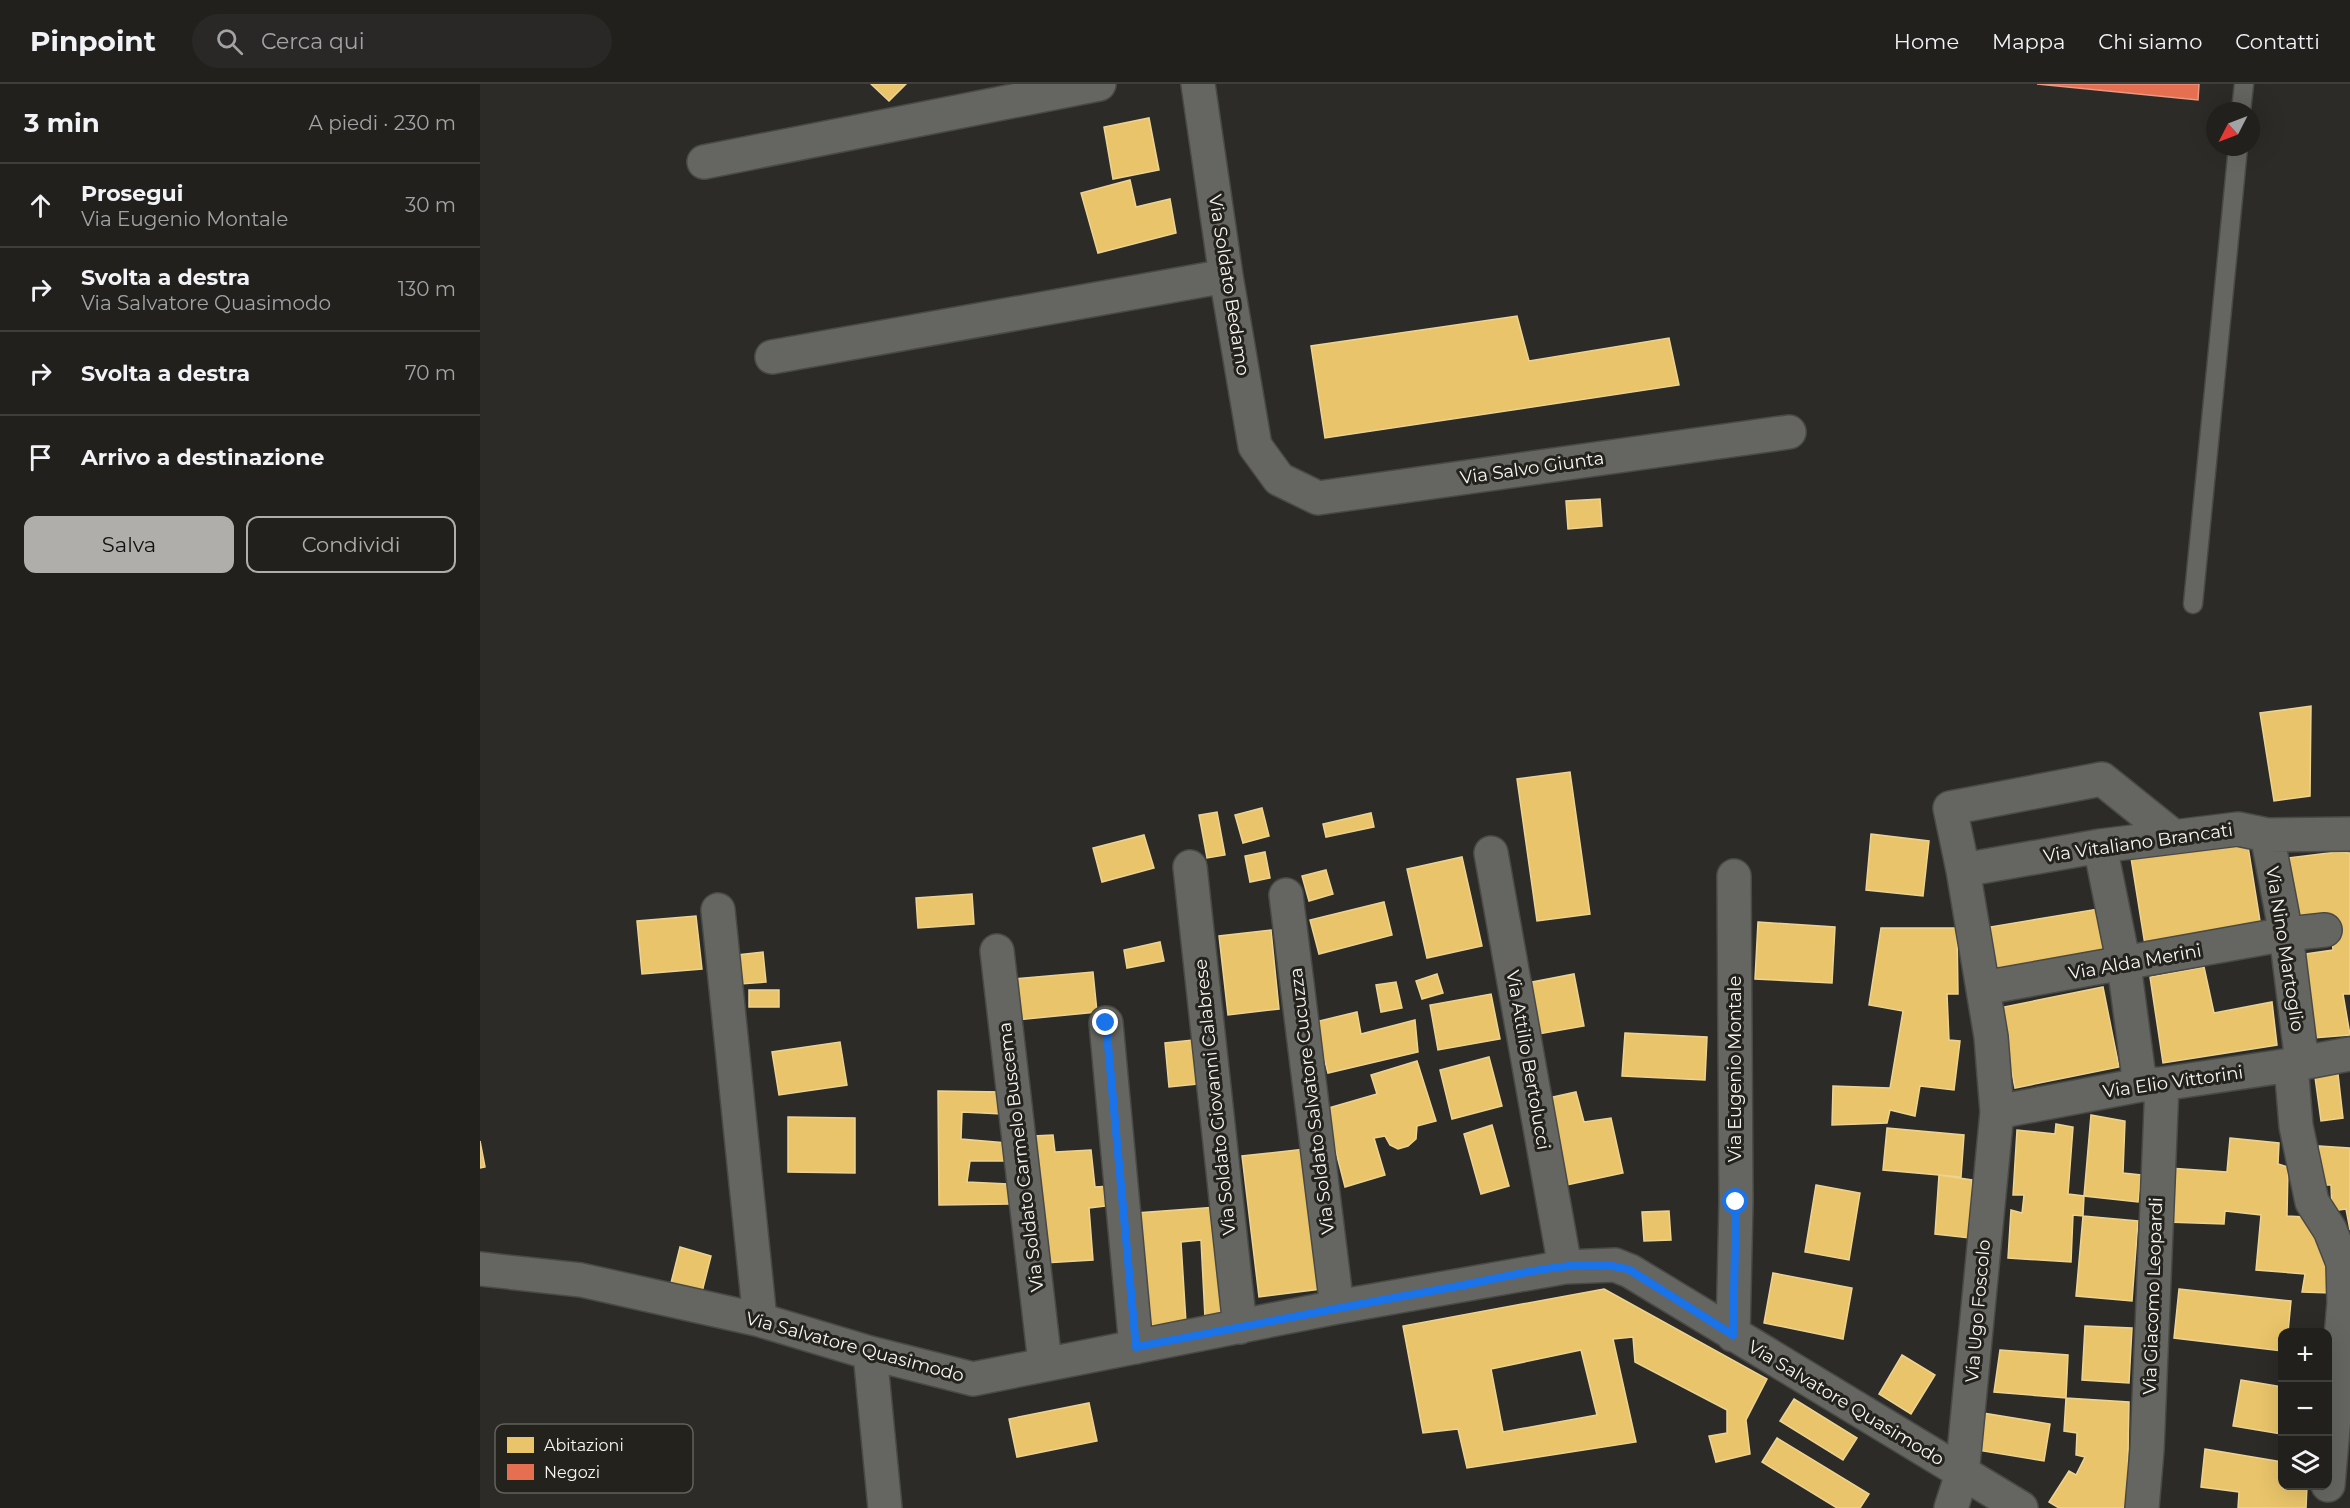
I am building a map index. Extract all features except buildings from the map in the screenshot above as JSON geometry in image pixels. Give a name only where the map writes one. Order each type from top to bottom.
[{"type":"street","points":[[704,162],[1100,84]]},
{"type":"street","name":"Via Soldato Bedamo","points":[[1198,84],[1226,276],[1255,446],[1279,479]]},
{"type":"street","points":[[772,357],[1226,276]]},
{"type":"street","name":"Via Salvo Giunta","points":[[1279,479],[1317,498],[1789,432]]},
{"type":"street","name":"Via Ugo Foscolo","points":[[1951,1508],[1962,1474],[1997,1112],[1991,1037],[1963,870],[1950,808],[2102,779],[2173,836]]},
{"type":"street","name":"Via Vitaliano Brancati","points":[[1963,870],[2100,846],[2238,829],[2267,836],[2350,834]]},
{"type":"street","name":"Via Nino Martoglio","points":[[2267,836],[2286,934],[2297,1064],[2296,1126],[2312,1202],[2330,1230],[2343,1263],[2344,1303],[2332,1436]]},
{"type":"street","name":"Via Giacomo Leopardi","points":[[2100,846],[2151,1084],[2147,1450],[2142,1508]]},
{"type":"street","name":"Via Attilio Bertolucci","points":[[1491,853],[1565,1267]]},
{"type":"street","name":"Via Soldato Giovanni Calabrese","points":[[1190,867],[1240,1327]]},
{"type":"street","name":"Via Eugenio Montale","points":[[1733,1335],[1736,1202],[1734,876]]},
{"type":"street","name":"Via Soldato Salvatore Cucuzza","points":[[1286,895],[1337,1307]]},
{"type":"street","points":[[718,910],[760,1320]]},
{"type":"street","name":"Via Alda Merini","points":[[1983,988],[2124,965],[2286,934],[2325,930]]},
{"type":"street","name":"Via Soldato Carmelo Buscema","points":[[997,951],[1045,1363]]},
{"type":"street","points":[[1106,1023],[1136,1347]]},
{"type":"street","name":"Via Elio Vittorini","points":[[1997,1112],[2151,1084],[2297,1064],[2350,1054]]},
{"type":"street","name":"Via Salvatore Quasimodo","points":[[480,1269],[581,1280],[760,1320],[870,1353],[973,1379],[1337,1307],[1565,1267],[1615,1265],[1630,1270],[1733,1335],[2021,1508]]},
{"type":"street","points":[[870,1353],[885,1508]]},
{"type":"street","name":"Via Nino Martoglio","points":[[2325,1508],[2327,1490]]},
{"type":"lane","points":[[2242,102],[2244,84]]},
{"type":"lane","points":[[2193,604],[2237,156]]},
{"type":"route","points":[[1106,1023],[1136,1347],[1337,1307],[1565,1267],[1615,1265],[1630,1270],[1733,1335],[1736,1202]]}]
